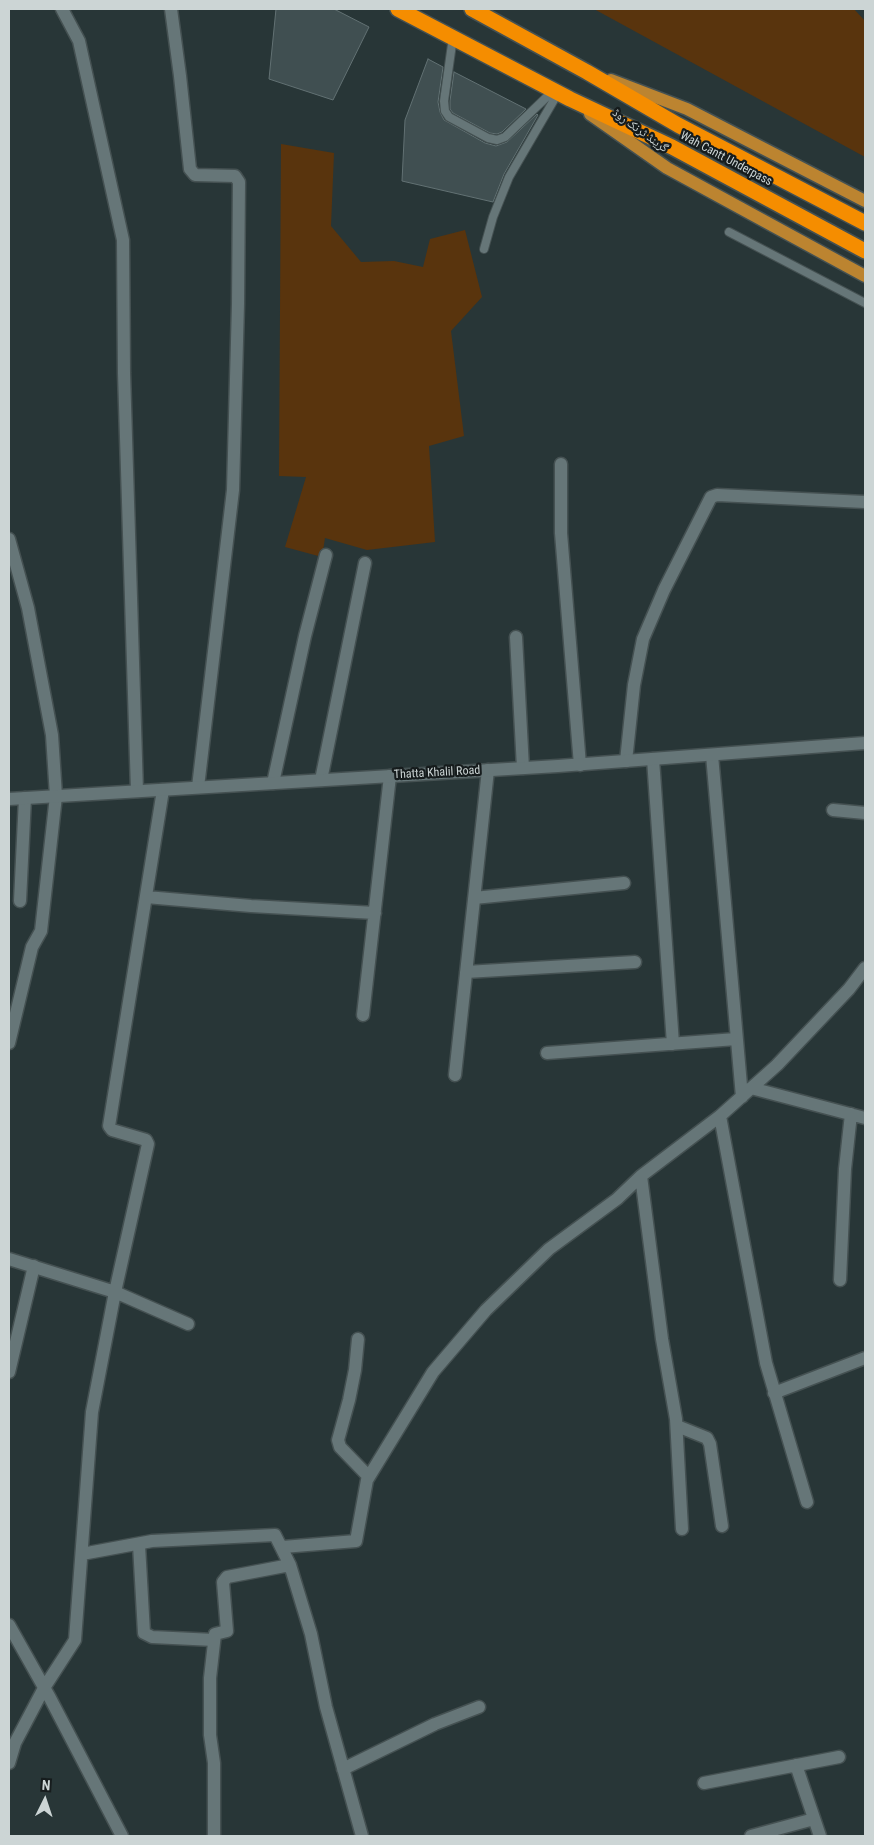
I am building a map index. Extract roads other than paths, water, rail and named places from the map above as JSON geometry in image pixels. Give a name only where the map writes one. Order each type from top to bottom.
[{"type":"highway","name":"گرینڈ ٹرنک روڈ","points":[[398,9],[561,94]]},
{"type":"highway","points":[[472,9],[587,72]]},
{"type":"highway","name":"Wah Cantt Underpass","points":[[587,72],[678,125],[865,223]]},
{"type":"highway","name":"Wah Cantt Underpass","points":[[561,94],[672,147],[865,251]]},
{"type":"main road","points":[[587,72],[687,108],[865,201]]},
{"type":"main road","name":"گرینڈ ٹرنک روڈ","points":[[561,94],[667,168],[865,276]]},
{"type":"street","points":[[62,9],[79,41],[122,240],[124,373],[137,791]]},
{"type":"street","points":[[170,9],[180,76],[190,168],[195,175],[235,176],[239,182],[238,314],[233,490],[198,788]]},
{"type":"street","points":[[562,464],[561,534],[580,765]]},
{"type":"street","points":[[626,761],[634,685],[642,639],[664,590],[711,497],[717,495],[865,502]]},
{"type":"street","points":[[9,539],[28,608],[52,735],[56,796],[41,931],[32,947],[9,1043]]},
{"type":"street","points":[[272,783],[305,636],[326,555]]},
{"type":"street","points":[[321,780],[365,563]]},
{"type":"street","points":[[516,637],[523,768]]},
{"type":"street","name":"Thatta Khalil Road","points":[[9,799],[580,765],[865,743]]},
{"type":"street","points":[[712,755],[736,1039],[746,1092]]},
{"type":"street","points":[[653,759],[673,1044]]},
{"type":"street","points":[[455,1075],[488,770]]},
{"type":"street","points":[[363,1015],[390,776]]},
{"type":"street","points":[[9,1763],[15,1742],[44,1688],[75,1640],[92,1412],[115,1292],[148,1144],[146,1140],[112,1130],[110,1126],[163,790]]},
{"type":"street","points":[[20,900],[25,798]]},
{"type":"street","points":[[833,810],[865,813]]},
{"type":"street","points":[[474,898],[624,882]]},
{"type":"street","points":[[146,897],[251,906],[375,913]]},
{"type":"street","points":[[466,972],[634,962]]},
{"type":"street","points":[[283,1547],[356,1541],[369,1477],[433,1372],[486,1310],[549,1249],[617,1199],[641,1176],[720,1116],[777,1065],[849,988],[865,968]]},
{"type":"street","points":[[547,1053],[736,1039]]},
{"type":"street","points":[[746,1092],[865,1118]]},
{"type":"street","points":[[840,1280],[845,1169],[851,1114]]},
{"type":"street","points":[[720,1116],[766,1363],[807,1502]]},
{"type":"street","points":[[641,1176],[662,1339],[677,1426],[682,1529]]},
{"type":"street","points":[[9,1259],[115,1292],[188,1324]]},
{"type":"street","points":[[9,1372],[34,1266]]},
{"type":"street","points":[[358,1339],[353,1380],[338,1440],[340,1447],[369,1477]]},
{"type":"street","points":[[774,1393],[865,1358]]},
{"type":"street","points":[[677,1426],[707,1438],[710,1444],[722,1526]]},
{"type":"street","points":[[82,1554],[152,1541],[275,1535],[283,1547],[290,1564],[310,1634],[326,1707],[362,1836]]},
{"type":"street","points":[[139,1544],[144,1633],[152,1637],[214,1640]]},
{"type":"street","points":[[214,1836],[214,1763],[210,1735],[210,1678],[216,1633],[225,1633],[227,1631],[224,1578],[290,1564]]},
{"type":"street","points":[[9,1624],[122,1836]]},
{"type":"street","points":[[343,1769],[435,1724],[479,1707]]},
{"type":"street","points":[[704,1783],[839,1757]]},
{"type":"street","points":[[796,1765],[820,1836]]},
{"type":"street","points":[[751,1836],[814,1818]]},
{"type":"lane","points":[[453,37],[444,101],[445,111],[449,117],[488,138],[497,140],[505,137],[561,94]]},
{"type":"lane","points":[[484,249],[493,217],[509,177],[561,94]]},
{"type":"lane","points":[[729,232],[865,303]]}]
